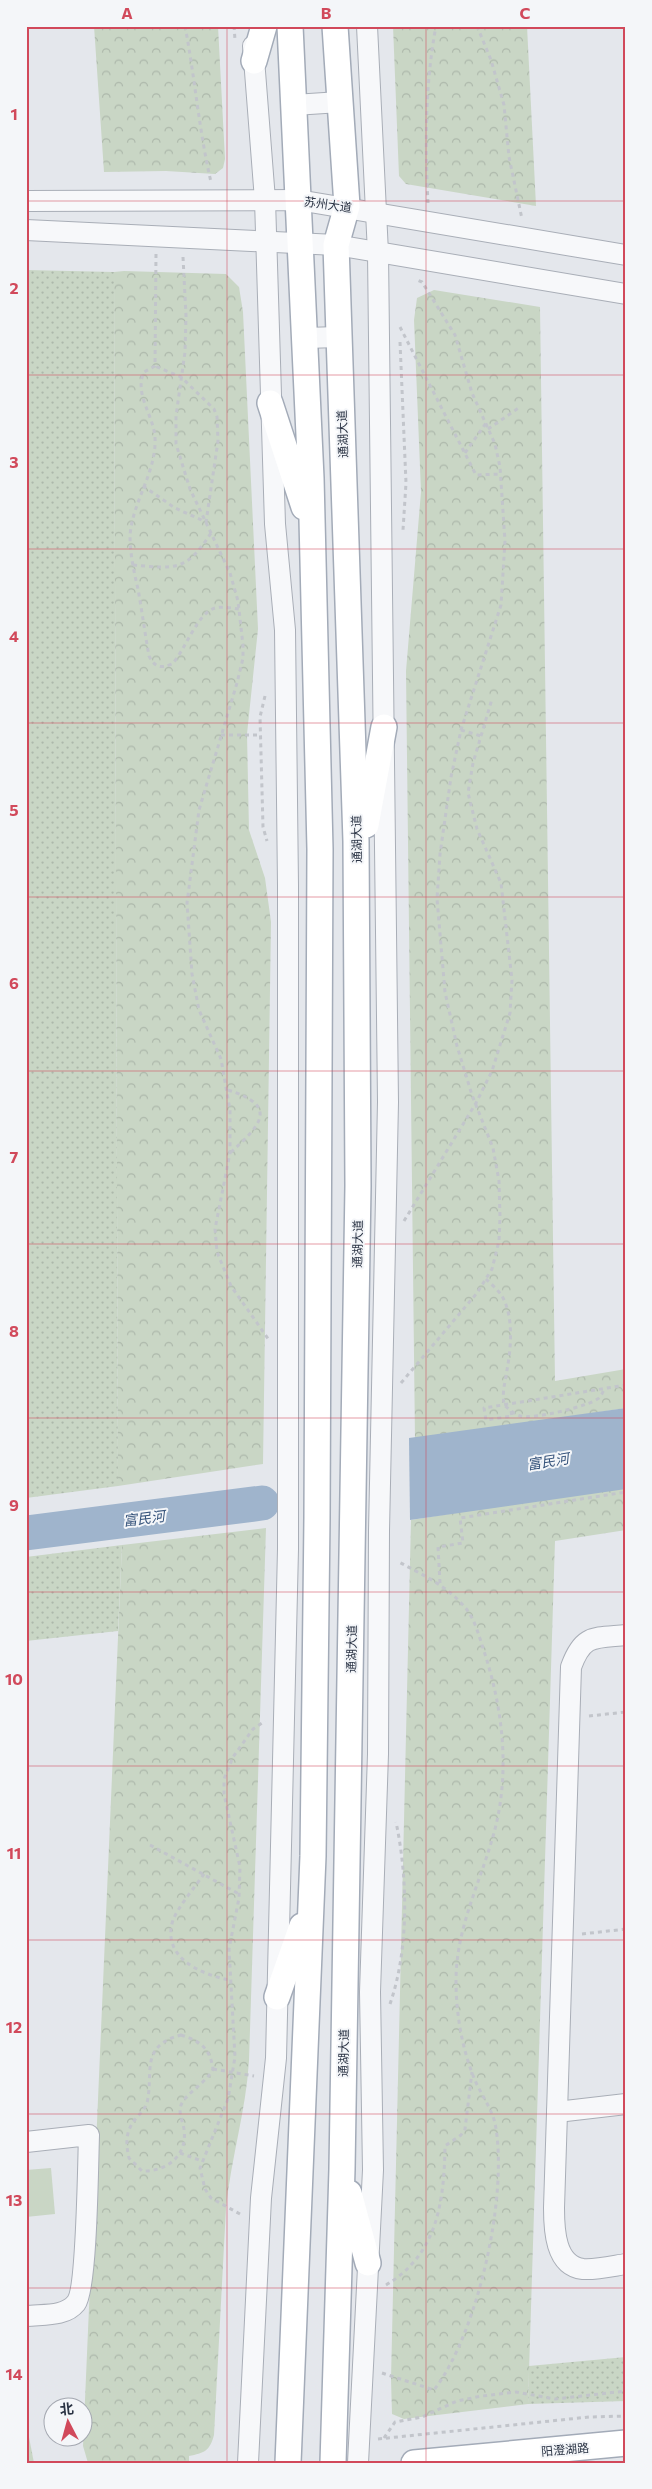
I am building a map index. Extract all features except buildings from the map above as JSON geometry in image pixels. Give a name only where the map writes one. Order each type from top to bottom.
[{"type":"main road","points":[[254,61],[264,26]]},
{"type":"main road","points":[[288,2463],[311,1903],[317,1518],[320,850],[305,338],[290,26]]},
{"type":"main road","name":"通湖大道","points":[[333,2463],[342,2170],[358,1206],[356,874],[336,245],[347,206],[335,26]]},
{"type":"main road","points":[[270,403],[312,533]]},
{"type":"main road","points":[[356,874],[384,727]]},
{"type":"main road","points":[[277,1997],[311,1903]]},
{"type":"main road","points":[[342,2170],[368,2263]]},
{"type":"main road","name":"阳澄湖路","points":[[414,2463],[626,2443]]},
{"type":"street","points":[[248,2463],[261,2198],[276,2058],[288,1549],[288,885],[285,630],[275,524],[265,200],[251,26]]},
{"type":"street","points":[[358,2463],[373,2170],[370,1992],[378,1754],[379,1531],[388,1102],[378,253],[367,26]]},
{"type":"street","points":[[294,105],[340,102]]},
{"type":"street","name":"苏州大道","points":[[26,201],[298,200],[377,211],[626,255]]},
{"type":"street","points":[[26,230],[266,240],[336,245],[626,294]]},
{"type":"street","points":[[305,338],[339,337]]},
{"type":"street","points":[[626,1635],[592,1639],[580,1645],[570,1667],[554,2234],[563,2258],[582,2269],[626,2264]]},
{"type":"street","points":[[557,2112],[626,2104]]},
{"type":"street","points":[[26,2142],[89,2135],[83,2278],[77,2302],[65,2312],[26,2316]]},
{"type":"path","points":[[185,26],[202,140],[216,200]]},
{"type":"path","points":[[430,221],[427,138],[432,47],[436,26]]},
{"type":"path","points":[[477,26],[492,60],[504,105],[509,157],[526,238]]},
{"type":"path","points":[[155,366],[156,236]]},
{"type":"path","points":[[181,237],[186,316],[176,416],[176,444],[190,489],[230,573],[239,609],[243,658],[199,810],[187,903],[192,974],[199,1010],[221,1059],[228,1090],[230,1153],[215,1229],[217,1252],[230,1286],[258,1327],[275,1346]]},
{"type":"path","points":[[396,1390],[477,1293],[492,1268],[499,1241],[499,1181],[493,1148],[457,1046],[446,992],[437,899],[440,854],[460,730],[502,605],[505,541],[501,474],[495,444],[472,393],[455,335],[422,282],[413,278]]},
{"type":"path","points":[[400,327],[476,475],[501,474]]},
{"type":"path","points":[[155,366],[181,377],[214,409],[218,417],[218,441],[206,522]]},
{"type":"path","points":[[155,366],[144,372],[140,381],[140,390],[155,436],[154,453],[134,514],[130,536],[133,565],[149,656],[154,666],[166,667],[172,664],[198,624],[212,609],[218,607],[239,609]]},
{"type":"path","points":[[488,429],[520,407]]},
{"type":"path","points":[[465,453],[486,423]]},
{"type":"path","points":[[144,486],[175,508],[206,522]]},
{"type":"path","points":[[133,565],[166,568],[182,565],[190,560],[211,532]]},
{"type":"path","points":[[402,1223],[476,1103],[492,1071],[510,1013],[512,980],[501,883],[477,829],[468,793],[468,780],[492,699]]},
{"type":"path","points":[[460,730],[481,736]]},
{"type":"path","points":[[221,735],[260,735]]},
{"type":"path","points":[[228,1090],[250,1098],[259,1108],[260,1115],[259,1124],[230,1153]]},
{"type":"path","points":[[486,1279],[501,1295],[506,1305],[510,1330],[507,1372],[502,1389],[504,1405],[521,1417],[577,1408],[600,1397],[605,1388]]},
{"type":"path","points":[[511,1411],[512,1416],[486,1420],[484,1408],[626,1384]]},
{"type":"path","points":[[440,1584],[438,1547],[463,1543],[460,1518],[626,1492]]},
{"type":"path","points":[[374,2370],[434,2390],[445,2376],[474,2304],[488,2256],[494,2226],[498,2162],[494,2123],[465,2051],[458,2014],[458,1953],[467,1910],[488,1855],[497,1823],[504,1768],[502,1730],[490,1667],[476,1624],[463,1604],[440,1584],[394,1560]]},
{"type":"path","points":[[569,1719],[626,1712]]},
{"type":"path","points":[[240,2214],[211,2198],[201,2179],[202,2161],[228,2099],[235,2027],[229,1950],[239,1894],[240,1867],[224,1794],[224,1779],[233,1757],[253,1730],[266,1720]]},
{"type":"path","points":[[150,1845],[239,1894]]},
{"type":"path","points":[[204,1874],[174,1920],[174,1950],[180,1958],[195,1969],[209,1975],[230,1980]]},
{"type":"path","points":[[562,1936],[626,1929]]},
{"type":"path","points":[[181,2035],[196,2039],[207,2048],[213,2069],[202,2085],[182,2103],[180,2112],[184,2138],[180,2153],[168,2165],[151,2172],[142,2171],[129,2158],[127,2133],[146,2105],[151,2062],[161,2044],[170,2038],[181,2035]]},
{"type":"path","points":[[213,2069],[261,2077]]},
{"type":"path","points":[[384,2287],[404,2275],[412,2266],[426,2245],[436,2223],[444,2185],[445,2146],[461,2135],[465,2129],[472,2071]]},
{"type":"path","points":[[180,2153],[202,2161]]},
{"type":"path","points":[[384,2438],[395,2422],[422,2417],[457,2401],[482,2396],[516,2392],[556,2399],[626,2391]]},
{"type":"path","points":[[359,2441],[589,2417],[626,2416]]},
{"type":"green space","points":[[94,26],[218,26],[225,159],[223,168],[215,174],[166,171],[104,172]]},
{"type":"green space","points":[[393,26],[527,26],[536,206],[406,184],[399,176]]},
{"type":"green space","points":[[26,270],[114,272],[118,1486],[26,1498]]},
{"type":"green space","points":[[114,272],[226,274],[239,287],[243,312],[258,629],[247,734],[249,830],[265,878],[271,922],[263,1464],[118,1486]]},
{"type":"green space","points":[[434,290],[540,307],[555,1381],[626,1369],[626,1408],[415,1440],[406,671],[421,492],[414,320],[417,298]]},
{"type":"green space","points":[[626,1485],[626,1530],[555,1541],[528,2404],[404,2419],[392,2414],[391,2379],[411,1520]]},
{"type":"green space","points":[[266,1528],[249,2061],[245,2098],[226,2208],[214,2435],[211,2445],[206,2450],[189,2456],[189,2463],[88,2463],[83,2446],[92,2446],[92,2396],[85,2396],[122,1545]]},
{"type":"green space","points":[[122,1545],[118,1631],[26,1641],[26,1557]]},
{"type":"green space","points":[[51,2168],[55,2214],[26,2217],[26,2170]]},
{"type":"green space","points":[[626,2357],[626,2401],[528,2404],[529,2366]]},
{"type":"green space","points":[[28,2432],[34,2463],[26,2463]]},
{"type":"water","points":[[626,1408],[626,1489],[410,1520],[409,1438]]},
{"type":"pier","points":[[409,1436],[409,1523],[407,1520],[407,1438]]},
{"type":"waterway","name":"富民河","points":[[26,1533],[262,1503]]}]
